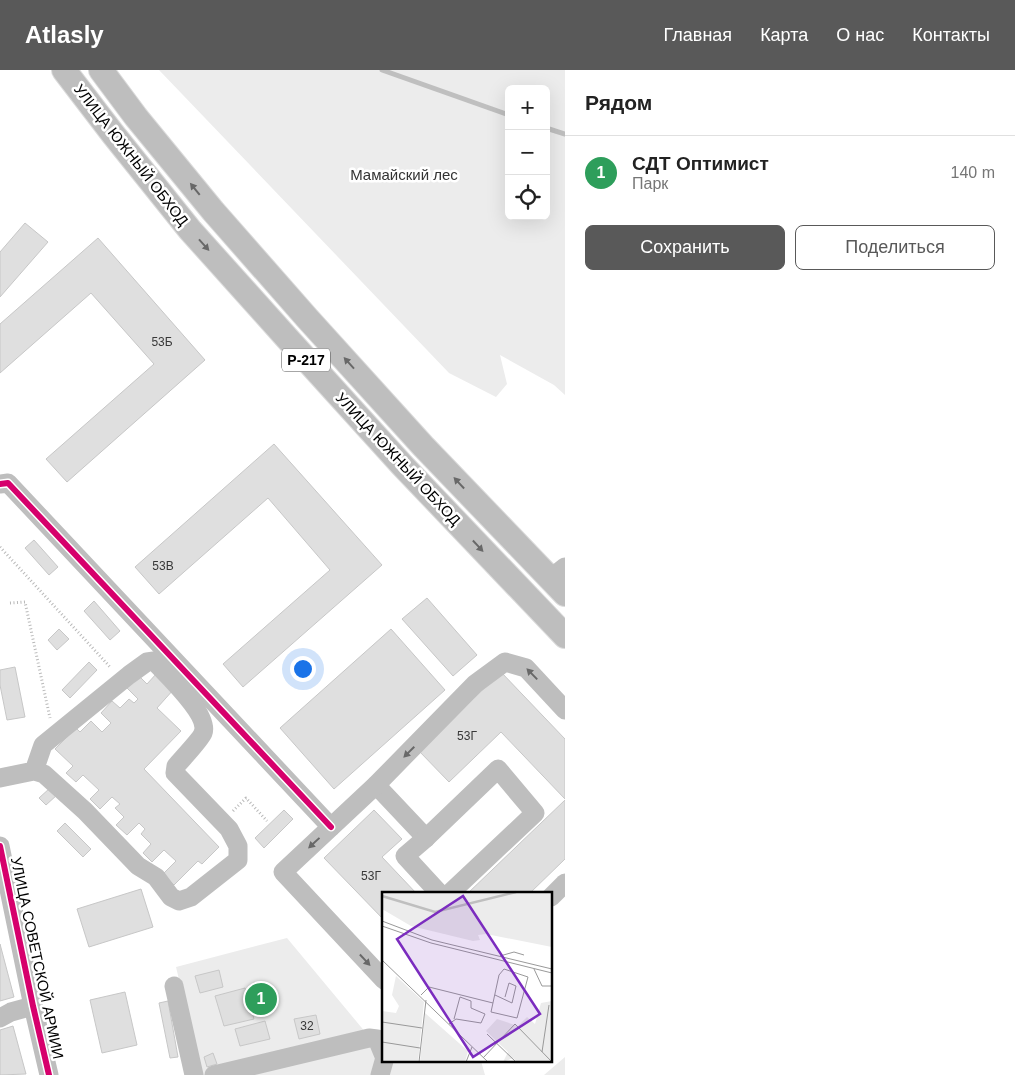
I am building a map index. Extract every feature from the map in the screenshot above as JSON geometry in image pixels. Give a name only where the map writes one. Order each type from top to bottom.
[{"type":"main road","name":"УЛИЦА ЮЖНЫЙ ОБХОД","points":[[64,70],[190,230],[402,465],[565,636]]},
{"type":"main road","name":"УЛИЦА ЮЖНЫЙ ОБХОД","points":[[101,70],[136,117],[219,218],[314,325],[417,438],[560,580]]},
{"type":"street","points":[[0,484],[8,483],[331,827]]},
{"type":"street","points":[[0,778],[34,770],[44,774],[85,811],[138,866],[156,877],[171,897],[179,901],[191,897],[238,860],[238,846],[229,829],[175,773],[176,766],[203,734],[204,725],[190,700],[154,662],[147,662],[43,745],[34,770]]},
{"type":"street","points":[[382,978],[283,872],[376,785],[476,684],[505,662],[526,668],[565,710]]},
{"type":"street","points":[[438,892],[405,856],[498,769],[535,813],[451,892]]},
{"type":"street","points":[[376,785],[426,838]]},
{"type":"street","name":"УЛИЦА СОВЕТСКОЙ АРМИИ","points":[[0,846],[49,1075]]},
{"type":"street","points":[[552,895],[565,883]]},
{"type":"street","points":[[174,986],[194,1075]]},
{"type":"street","points":[[0,1018],[11,1012],[33,1006]]},
{"type":"street","points":[[214,1075],[369,1038],[377,1039],[382,1051]]},
{"type":"street","points":[[380,1075],[384,1062]]},
{"type":"path","points":[[0,547],[122,681]]},
{"type":"path","points":[[10,603],[25,602],[50,720],[57,733]]},
{"type":"path","points":[[222,822],[246,798],[267,820]]},
{"type":"green space","name":"Мамайский лес","points":[[159,70],[565,70],[565,395],[554,385],[500,355],[507,384],[496,397],[449,373]]},
{"type":"green space","points":[[287,938],[382,1052],[382,1062],[481,1062],[485,1075],[202,1075],[176,967]]},
{"type":"green space","points":[[565,1057],[565,1075],[544,1075]]},
{"type":"building","points":[[25,223],[48,242],[0,297],[0,252]]},
{"type":"building","points":[[98,238],[205,360],[67,482],[46,459],[154,364],[91,293],[0,373],[0,324]]},
{"type":"building","points":[[274,444],[382,565],[243,687],[223,664],[330,570],[268,498],[159,594],[135,567]]},
{"type":"building","points":[[34,540],[58,567],[49,575],[25,548]]},
{"type":"building","points":[[427,598],[477,655],[453,676],[402,619]]},
{"type":"building","points":[[94,601],[120,631],[110,640],[84,611]]},
{"type":"building","points":[[59,629],[69,639],[57,650],[48,640]]},
{"type":"building","points":[[391,629],[445,690],[334,789],[280,728]]},
{"type":"building","points":[[89,662],[97,670],[70,698],[62,690]]},
{"type":"building","points":[[15,667],[25,717],[7,720],[0,685],[0,670]]},
{"type":"building","points":[[501,672],[565,739],[565,799],[501,732],[449,782],[419,751]]},
{"type":"building","points":[[157,673],[174,689],[157,708],[181,731],[144,769],[219,847],[202,864],[198,861],[174,885],[163,874],[176,861],[164,850],[152,862],[143,853],[151,844],[141,834],[145,829],[139,823],[127,835],[116,825],[124,817],[115,808],[120,804],[112,797],[100,809],[90,799],[99,790],[83,775],[76,782],[66,773],[73,766],[55,749],[76,728],[80,732],[91,721],[102,732],[111,723],[101,713],[112,701],[120,708],[129,699],[134,703],[138,699],[126,687],[138,675],[147,684]]},
{"type":"building","points":[[50,788],[57,795],[46,805],[39,798]]},
{"type":"building","points":[[565,800],[565,859],[531,892],[469,892]]},
{"type":"building","points":[[284,810],[293,819],[264,848],[255,838]]},
{"type":"building","points":[[374,810],[402,839],[382,857],[415,892],[382,892],[382,918],[324,858]]},
{"type":"building","points":[[65,823],[91,849],[83,857],[57,831]]},
{"type":"building","points":[[141,889],[153,927],[89,947],[77,909]]},
{"type":"building","points":[[0,944],[14,997],[0,1001]]},
{"type":"building","points":[[219,970],[223,987],[200,993],[195,976]]},
{"type":"building","points":[[245,988],[254,1019],[224,1026],[215,996]]},
{"type":"building","points":[[125,992],[137,1045],[102,1053],[90,1000]]},
{"type":"building","points":[[168,1001],[178,1057],[170,1058],[159,1003]]},
{"type":"building","points":[[316,1015],[320,1034],[299,1039],[294,1019]]},
{"type":"building","points":[[265,1021],[270,1039],[240,1046],[235,1029]]},
{"type":"building","points":[[13,1026],[26,1074],[0,1075],[0,1030]]},
{"type":"building","points":[[213,1053],[217,1064],[207,1067],[204,1057]]},
{"type":"waterway","points":[[382,70],[505,114]]},
{"type":"waterway","points":[[550,129],[565,134]]},
{"type":"cycle path","points":[[0,484],[8,483],[331,827]]},
{"type":"cycle path","points":[[0,846],[49,1075]]},
{"type":"place","name":"СДТ Оптимист","points":[[261,999]]}]
